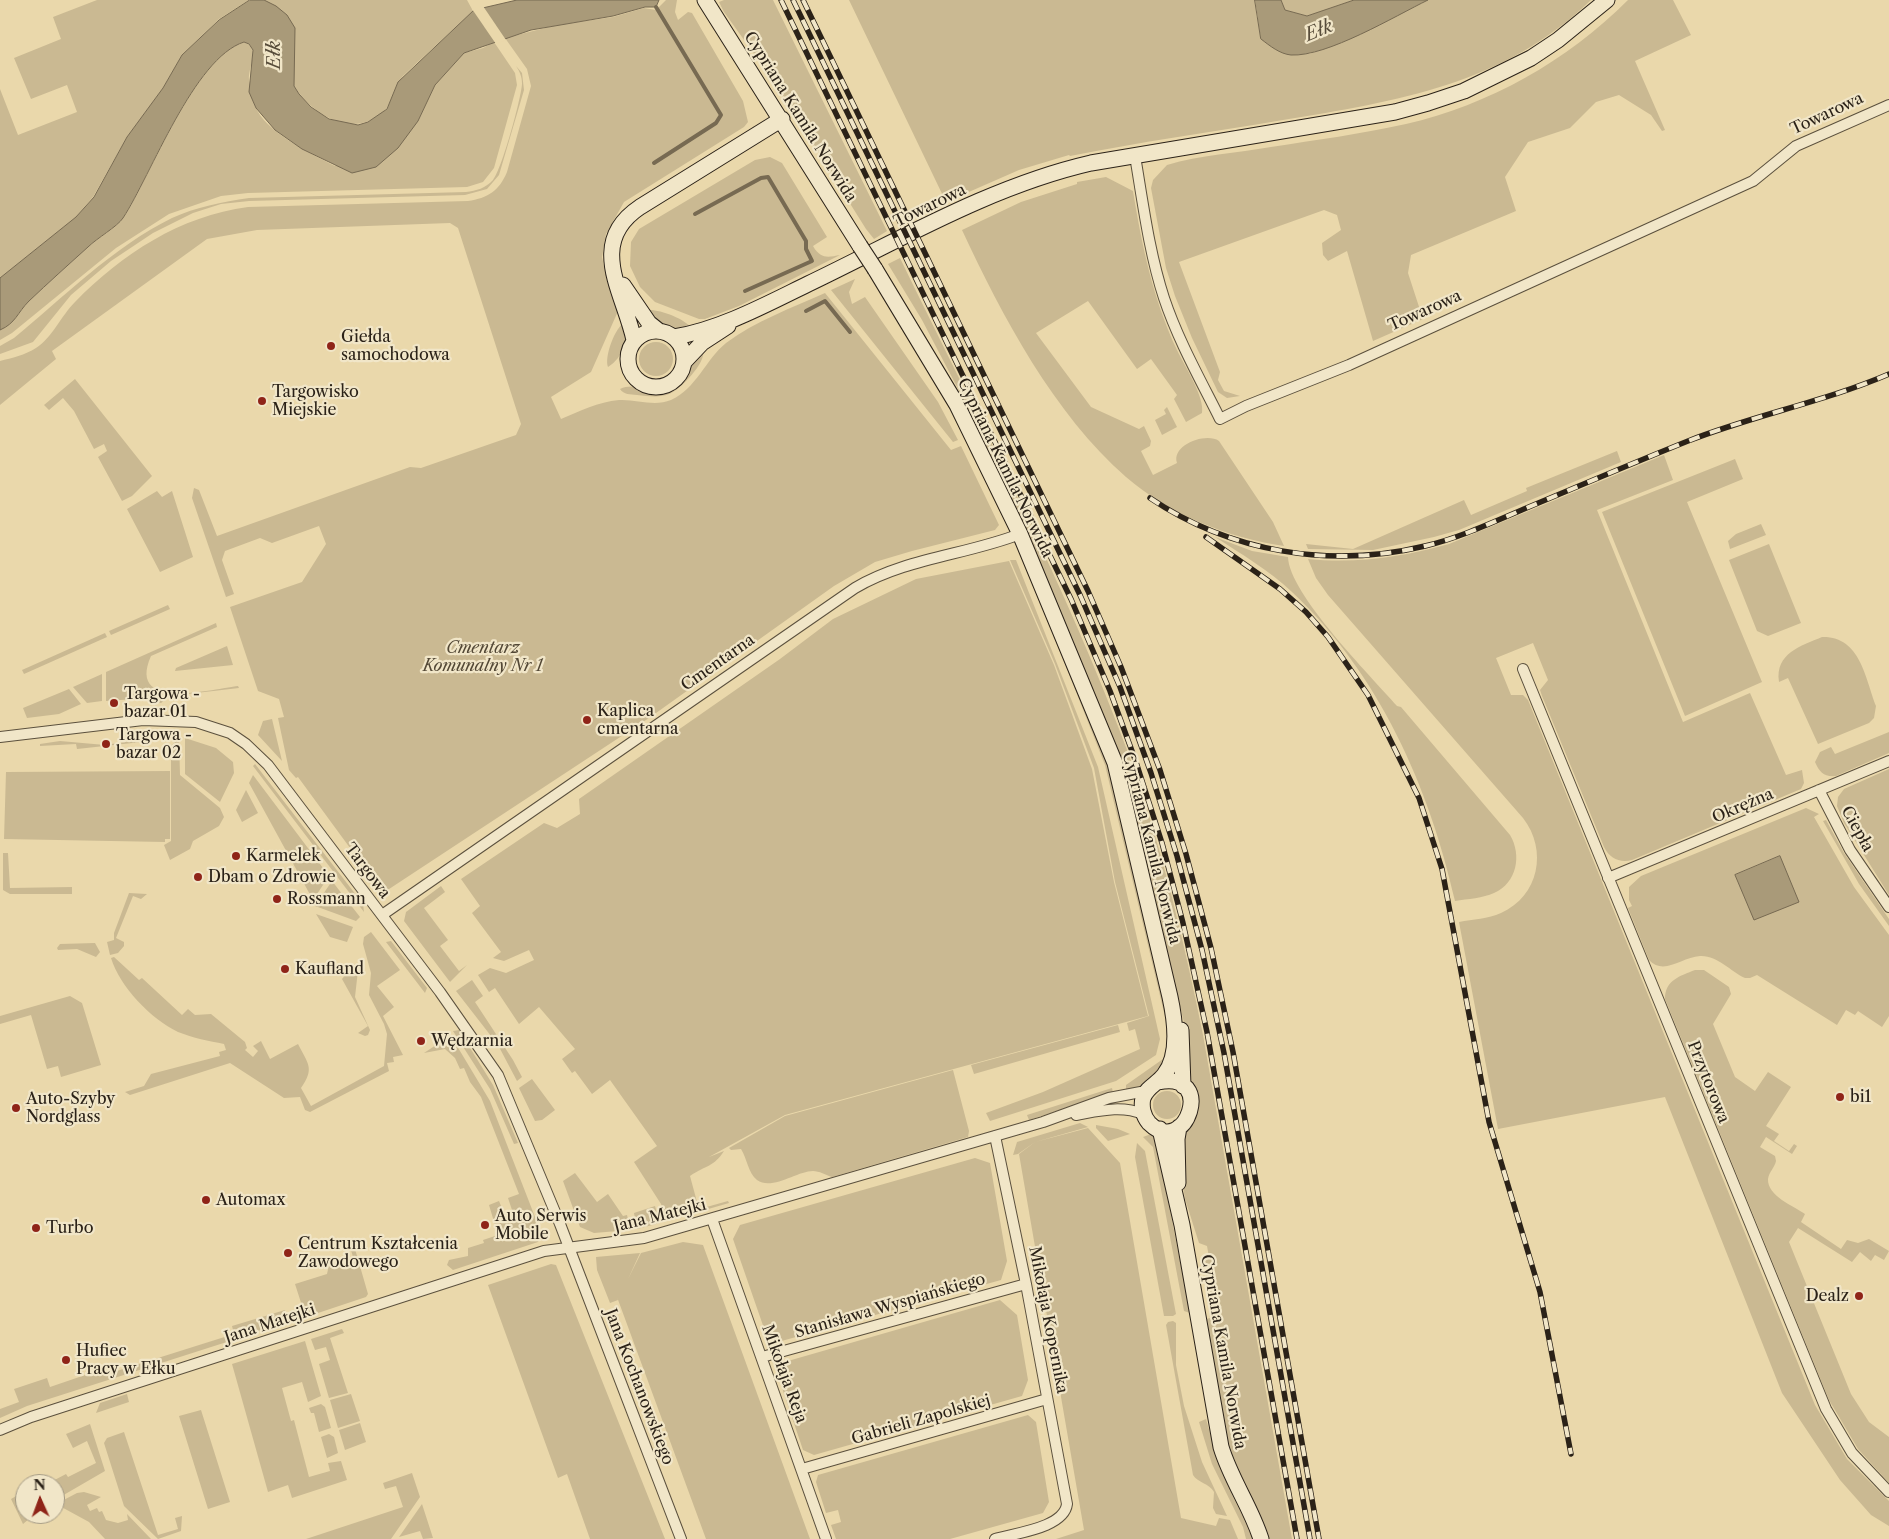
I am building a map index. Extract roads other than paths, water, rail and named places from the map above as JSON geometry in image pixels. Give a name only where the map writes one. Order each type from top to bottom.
[{"type":"street","name":"Towarowa","points":[[674,337],[750,312],[1010,188],[1063,170],[1395,112],[1428,103],[1473,87],[1531,58],[1558,40],[1607,0]]},
{"type":"street","name":"Cypriana Kamila Norwida","points":[[706,1],[782,119],[957,404],[1020,534],[1114,763],[1170,997],[1183,1039],[1183,1086]]},
{"type":"street","name":"Towarowa","points":[[1135,156],[1149,238],[1161,288],[1178,334],[1220,419],[1246,406],[1349,365],[1753,181],[1796,146],[1889,105]]},
{"type":"street","points":[[634,340],[616,285],[611,261],[616,234],[629,215],[782,119]]},
{"type":"street","points":[[611,261],[638,309],[649,323],[658,331],[674,337],[680,344],[684,362],[682,370],[671,383],[655,387],[647,386],[633,376],[628,367],[628,351],[634,340],[645,332],[658,331]]},
{"type":"street","name":"Towarowa","points":[[684,362],[702,343],[750,312]]},
{"type":"street","name":"Cmentarna","points":[[382,915],[856,588],[901,567],[982,548],[1020,534]]},
{"type":"street","name":"Przytorowa","points":[[1523,669],[1826,1410],[1852,1453],[1889,1492]]},
{"type":"street","name":"Targowa","points":[[0,737],[159,719],[196,722],[223,730],[246,744],[268,765],[483,1051],[498,1075],[523,1131],[568,1247]]},
{"type":"street","name":"Okrężna","points":[[1608,878],[1889,761]]},
{"type":"street","name":"Ciepła","points":[[1819,790],[1850,850],[1889,907]]},
{"type":"street","name":"Cypriana Kamila Norwida","points":[[1158,1082],[1166,1073],[1174,1042],[1175,1027],[1170,997]]},
{"type":"street","points":[[1171,1080],[1183,1086],[1192,1099],[1190,1115],[1179,1127],[1173,1130],[1160,1129],[1150,1123],[1143,1114],[1142,1106],[1146,1091],[1158,1082],[1171,1080]]},
{"type":"street","name":"Jana Matejki","points":[[0,1430],[31,1417],[544,1251],[632,1241],[1043,1122],[1109,1098],[1146,1091]]},
{"type":"street","name":"Jana Matejki","points":[[1043,1122],[1110,1109],[1134,1110],[1143,1114]]},
{"type":"street","name":"Cypriana Kamila Norwida","points":[[1179,1127],[1177,1139],[1182,1224]]},
{"type":"street","name":"Cypriana Kamila Norwida","points":[[1160,1129],[1182,1224],[1221,1447],[1230,1474],[1253,1515],[1261,1539]]},
{"type":"street","name":"Mikołaja Kopernika","points":[[995,1136],[1026,1284],[1066,1497],[1066,1509],[1060,1518],[1050,1524],[995,1539]]},
{"type":"street","name":"Mikołaja Reja","points":[[712,1219],[826,1539]]},
{"type":"street","name":"Jana Kochanowskiego","points":[[568,1247],[681,1539]]},
{"type":"street","name":"Stanisława Wyspiańskiego","points":[[762,1358],[1026,1284]]},
{"type":"street","name":"Gabrieli Zapolskiej","points":[[802,1469],[1047,1400]]},
{"type":"water","name":"Ełk","points":[[250,0],[264,0],[276,6],[287,15],[295,28],[294,86],[299,94],[311,107],[329,119],[358,125],[368,122],[387,109],[398,82],[474,10],[517,0],[659,0],[656,7],[645,7],[613,16],[531,30],[464,53],[435,85],[418,121],[398,148],[376,167],[352,173],[302,149],[275,130],[256,108],[249,92],[253,50],[249,44],[244,42],[226,52],[208,70],[191,93],[123,218],[73,260],[25,305],[10,324],[0,330],[0,278],[76,217],[94,197],[127,137],[163,88],[182,55],[219,20]]},
{"type":"water","name":"Ełk","points":[[1255,0],[1281,0],[1285,10],[1307,16],[1354,0],[1428,0],[1341,43],[1323,50],[1291,55],[1279,51],[1261,39]]},
{"type":"water","points":[[1780,856],[1799,902],[1754,920],[1735,875]]},
{"type":"waterway","points":[[654,163],[716,123],[721,115],[656,7]]},
{"type":"waterway","points":[[695,214],[761,178],[768,177],[806,241],[806,249],[812,261],[745,291]]},
{"type":"waterway","points":[[806,311],[825,301],[850,332]]},
{"type":"railway","points":[[781,0],[1071,599],[1110,691],[1136,762],[1162,843],[1183,923],[1207,1032],[1297,1539]]},
{"type":"railway","points":[[793,0],[1080,595],[1120,687],[1151,773],[1177,856],[1202,950],[1224,1053],[1310,1539]]},
{"type":"railway","points":[[803,0],[1088,591],[1121,667],[1160,770],[1186,854],[1211,948],[1233,1052],[1319,1539]]},
{"type":"railway","points":[[1150,498],[1181,517],[1213,532],[1247,543],[1282,551],[1317,555],[1353,556],[1389,553],[1438,543],[1487,525],[1688,441],[1839,393],[1889,374]]},
{"type":"railway","points":[[1206,537],[1280,589],[1306,612],[1328,637],[1368,695],[1419,798],[1442,869],[1489,1122],[1540,1292],[1571,1454]]},
{"type":"place","name":"Giełda samochodowa","points":[[331,346]]},
{"type":"place","name":"Targowisko Miejskie","points":[[262,401]]},
{"type":"place","name":"Targowa - bazar 01","points":[[114,703]]},
{"type":"place","name":"Kaplica cmentarna","points":[[587,720]]},
{"type":"place","name":"Targowa - bazar 02","points":[[106,744]]},
{"type":"place","name":"Karmelek","points":[[236,856]]},
{"type":"place","name":"Dbam o Zdrowie","points":[[198,877]]},
{"type":"place","name":"Rossmann","points":[[277,899]]},
{"type":"place","name":"Kaufland","points":[[285,969]]},
{"type":"place","name":"Wędzarnia","points":[[421,1041]]},
{"type":"place","name":"bi1","points":[[1840,1097]]},
{"type":"place","name":"Auto-Szyby Nordglass","points":[[16,1108]]},
{"type":"place","name":"Automax","points":[[206,1200]]},
{"type":"place","name":"Auto Serwis Mobile","points":[[485,1225]]},
{"type":"place","name":"Turbo","points":[[36,1228]]},
{"type":"place","name":"Centrum Kształcenia Zawodowego","points":[[288,1253]]},
{"type":"place","name":"Dealz","points":[[1859,1296]]},
{"type":"place","name":"Hufiec Pracy w Ełku","points":[[66,1360]]},
{"type":"park label","name":"Cmentarz Komunalny Nr 1","points":[[483,657]]}]
